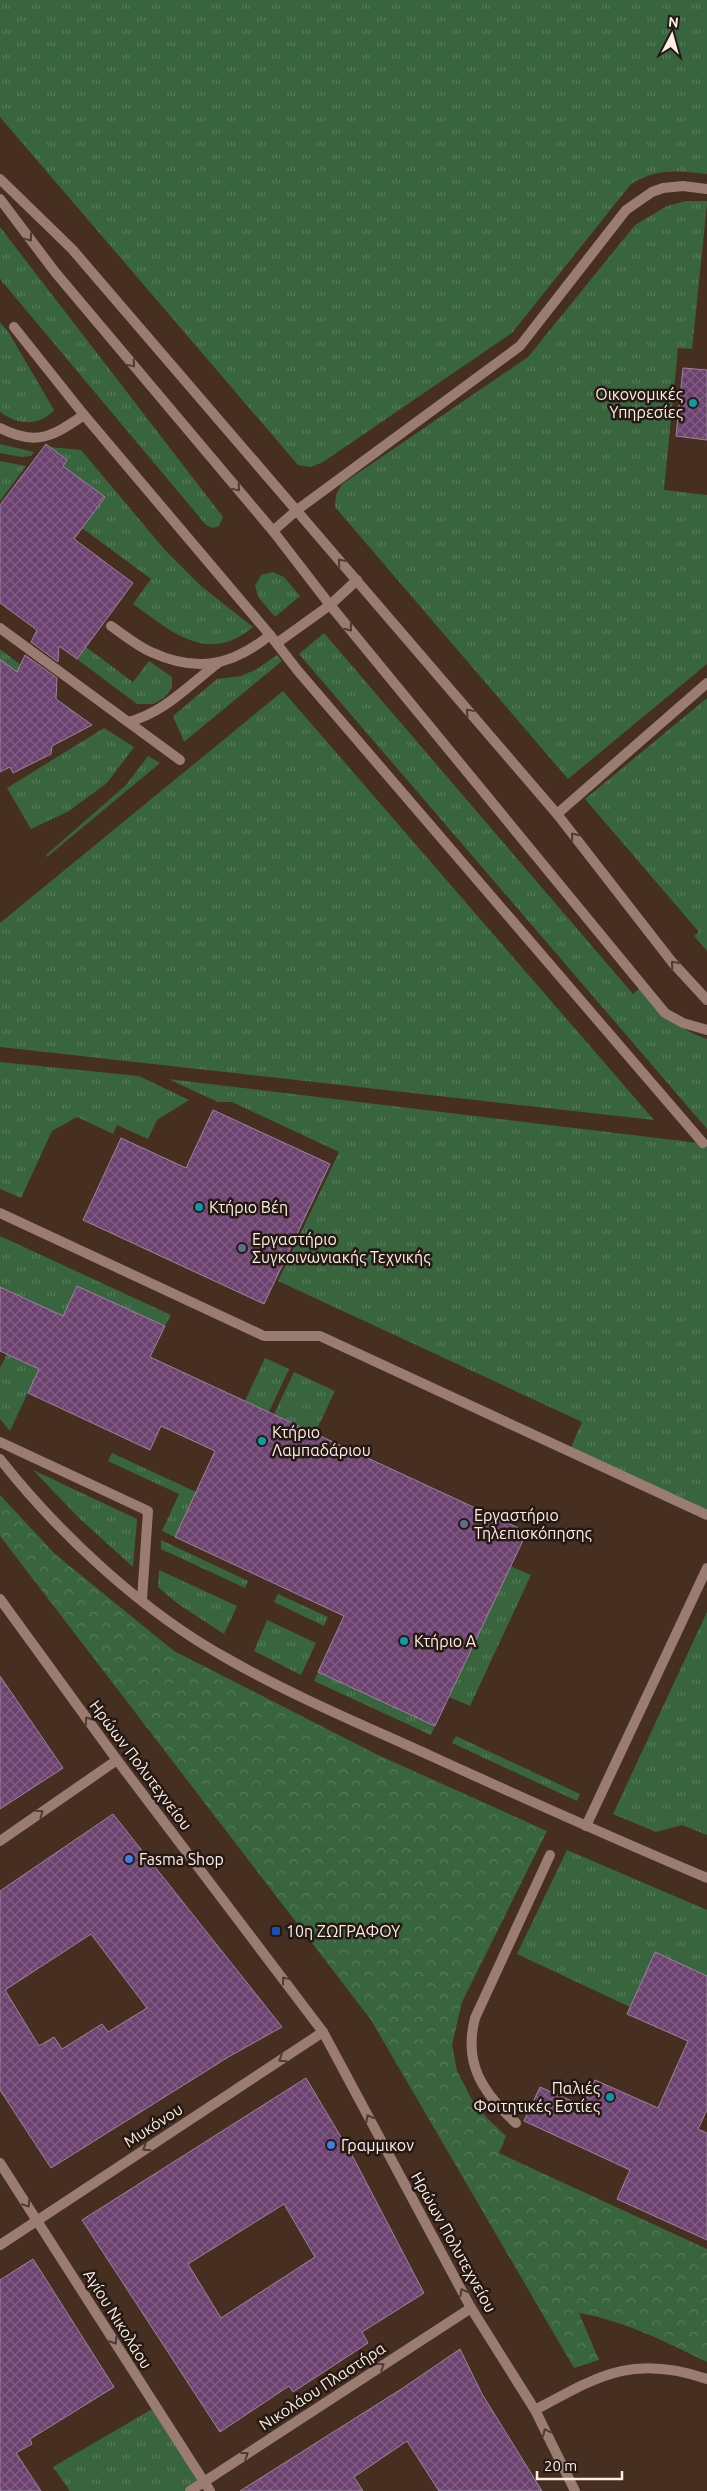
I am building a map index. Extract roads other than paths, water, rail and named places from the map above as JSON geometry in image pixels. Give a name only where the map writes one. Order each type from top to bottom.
[{"type":"street","points":[[0,179],[72,249],[297,510],[557,814],[672,962],[707,1000]]},
{"type":"street","points":[[273,531],[297,510],[520,346],[626,210],[652,192],[663,188],[683,186],[707,189]]},
{"type":"street","points":[[0,199],[55,272],[273,531],[330,605],[665,1013],[683,1023],[707,1030]]},
{"type":"street","points":[[14,327],[84,415],[277,643],[304,678],[702,1143]]},
{"type":"street","points":[[0,428],[26,438],[42,438],[57,433],[84,415]]},
{"type":"street","points":[[277,643],[330,605],[357,580]]},
{"type":"street","points":[[112,626],[151,652],[190,664],[218,663],[250,651],[270,635]]},
{"type":"street","points":[[0,628],[180,760]]},
{"type":"street","points":[[128,722],[145,718],[168,704],[218,663]]},
{"type":"street","points":[[557,814],[707,683]]},
{"type":"street","points":[[0,1213],[264,1336],[320,1336],[707,1515]]},
{"type":"street","points":[[0,1442],[148,1511],[142,1599]]},
{"type":"street","points":[[0,1459],[24,1489],[68,1535],[168,1620],[226,1658],[286,1690],[586,1826],[707,1878]]},
{"type":"street","points":[[586,1826],[707,1568]]},
{"type":"street","name":"Ηρώων Πολυτεχνείου","points":[[0,1599],[117,1760],[323,2032],[471,2308],[535,2410],[575,2491]]},
{"type":"street","points":[[0,1841],[117,1760]]},
{"type":"street","points":[[516,2122],[502,2110],[481,2081],[472,2059],[470,2034],[474,2018],[550,1855]]},
{"type":"street","name":"Μυκόνου","points":[[0,2245],[323,2032]]},
{"type":"street","name":"Αγίου Νικολάου","points":[[0,2163],[210,2491]]},
{"type":"street","name":"Νικολάου Πλαστήρα","points":[[190,2491],[471,2308]]},
{"type":"street","points":[[535,2410],[587,2382],[628,2368],[667,2368],[707,2379]]},
{"type":"place","name":"Οικονομικές Υπηρεσίες","points":[[693,403]]},
{"type":"place","name":"Κτήριο Βέη","points":[[199,1207]]},
{"type":"place","name":"Εργαστήριο Συγκοινωνιακής Τεχνικής","points":[[242,1248]]},
{"type":"place","name":"Κτήριο Λαμπαδάριου","points":[[262,1441]]},
{"type":"place","name":"Εργαστήριο Τηλεπισκόπησης","points":[[464,1524]]},
{"type":"place","name":"Κτήριο Α","points":[[404,1641]]},
{"type":"place","name":"Fasma Shop","points":[[129,1859]]},
{"type":"place","name":"10η ΖΩΓΡΑΦΟΥ","points":[[276,1931]]},
{"type":"place","name":"Παλιές Φοιτητικές Εστίες","points":[[610,2097]]},
{"type":"place","name":"Γραμμικον","points":[[331,2145]]}]
